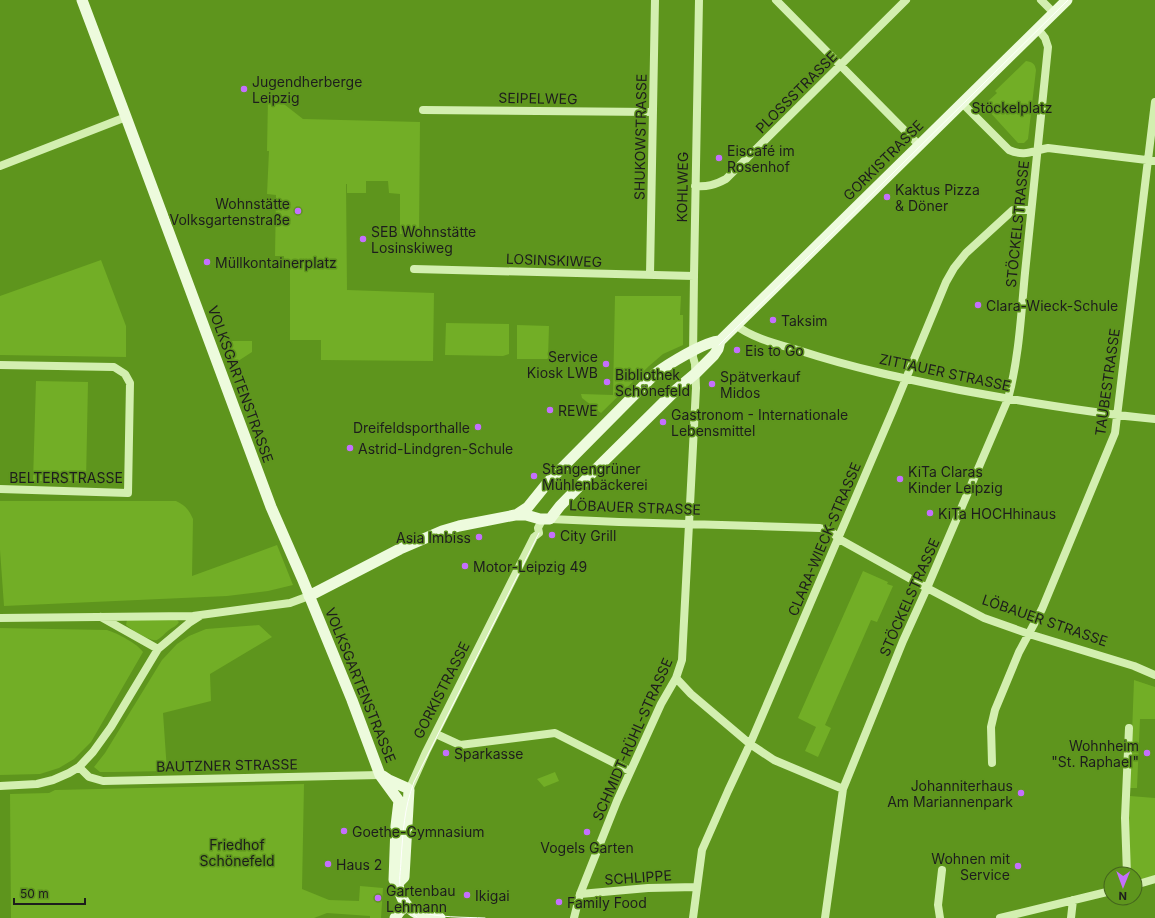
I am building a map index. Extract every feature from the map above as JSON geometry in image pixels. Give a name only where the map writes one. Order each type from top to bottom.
[{"type":"main road","name":"VOLKSGARTENSTRASSE","points":[[82,0],[260,479],[352,700],[380,775],[399,801],[393,878],[398,883]]},
{"type":"main road","name":"GORKISTRASSE","points":[[546,520],[714,355],[718,349],[720,341],[736,325],[1067,0]]},
{"type":"main road","name":"GORKISTRASSE","points":[[515,515],[528,507],[549,481],[654,374],[667,365],[711,342],[720,341]]},
{"type":"main road","name":"LÖBAUER STRASSE","points":[[309,596],[400,549],[436,533],[459,526],[515,515],[526,515],[546,520]]},
{"type":"main road","name":"VOLKSGARTENSTRASSE","points":[[380,775],[409,790]]},
{"type":"main road","name":"GORKISTRASSE","points":[[398,883],[404,877],[409,790]]},
{"type":"main road","points":[[398,883],[403,900],[407,905],[420,915],[431,918],[440,918]]},
{"type":"main road","points":[[395,918],[407,905]]},
{"type":"street","name":"SHUKOWSTRASSE","points":[[650,275],[655,0]]},
{"type":"street","name":"KOHLWEG","points":[[696,373],[693,351],[699,0]]},
{"type":"street","points":[[776,0],[919,145]]},
{"type":"street","name":"PLOSSSTRASSE","points":[[695,186],[717,184],[726,179],[906,0]]},
{"type":"street","points":[[1041,0],[1054,13]]},
{"type":"street","name":"STÖCKELSTRASSE","points":[[825,918],[843,789],[886,681],[1011,389],[1017,349],[1048,47],[1045,38],[1038,28]]},
{"type":"street","name":"TAUBESTRASSE","points":[[992,763],[991,727],[995,710],[1019,652],[1042,609],[1115,433],[1151,160],[1155,102]]},
{"type":"street","points":[[962,103],[1009,150],[1017,153],[1026,154],[1048,148],[1151,160]]},
{"type":"street","name":"SEIPELWEG","points":[[423,110],[654,112]]},
{"type":"street","points":[[0,166],[126,117]]},
{"type":"street","name":"CLARA-WIECK-STRASSE","points":[[693,918],[704,844],[750,744],[839,539],[946,282],[954,268],[966,253],[1013,210],[1032,210]]},
{"type":"street","name":"LOSINSKIWEG","points":[[414,270],[694,276]]},
{"type":"street","name":"ZITTAUER STRASSE","points":[[736,325],[745,332],[809,354],[906,379],[1008,399],[1118,416],[1155,419]]},
{"type":"street","name":"BELTERSTRASSE","points":[[0,365],[114,367],[125,374],[130,383],[128,493],[0,489]]},
{"type":"street","name":"SCHMIDT-RÜHL-STRASSE","points":[[574,918],[580,894],[630,771],[661,704],[681,666],[683,654],[690,524],[696,373]]},
{"type":"street","name":"LÖBAUER STRASSE","points":[[546,520],[820,528],[831,531],[839,539],[984,618],[1029,634],[1134,666],[1155,675]]},
{"type":"street","name":"GORKISTRASSE","points":[[409,790],[534,537],[539,533],[538,528],[546,520]]},
{"type":"street","name":"LÖBAUER STRASSE","points":[[0,618],[192,616],[290,603],[309,596]]},
{"type":"street","points":[[0,786],[37,784],[54,780],[79,767],[94,752],[111,727],[158,649],[188,623],[204,614]]},
{"type":"street","name":"LÖBAUER STRASSE","points":[[100,617],[158,649]]},
{"type":"street","points":[[676,678],[691,694],[750,744],[774,760],[843,789]]},
{"type":"street","points":[[1127,866],[1125,818],[1129,728]]},
{"type":"street","points":[[436,734],[460,746],[555,733],[630,771]]},
{"type":"street","name":"BAUTZNER STRASSE","points":[[79,767],[89,777],[102,781],[380,775]]},
{"type":"street","points":[[940,918],[938,905],[942,870]]},
{"type":"street","points":[[1143,883],[1155,879]]},
{"type":"street","name":"SCHLIPPE","points":[[580,894],[648,888],[697,886]]},
{"type":"street","points":[[1000,918],[1103,894]]},
{"type":"street","points":[[1071,918],[1073,900]]},
{"type":"green space","name":"Stöckelplatz","points":[[1026,61],[1033,64],[1036,70],[1028,139],[1024,143],[1018,143],[987,109],[986,103],[997,93],[995,91]]},
{"type":"green space","points":[[271,94],[303,119],[420,122],[419,234],[400,234],[400,194],[389,193],[388,181],[366,181],[366,193],[347,193],[346,184],[347,290],[434,293],[433,361],[321,360],[321,340],[290,340],[290,265],[284,265],[284,256],[275,256],[276,195],[267,194],[269,151],[267,151],[268,98]]},
{"type":"green space","points":[[101,260],[126,326],[126,357],[0,355],[0,296]]},
{"type":"green space","points":[[615,296],[681,296],[680,315],[683,315],[683,345],[663,354],[601,413],[582,398],[581,394],[613,395]]},
{"type":"green space","points":[[446,323],[509,324],[509,354],[503,356],[445,355]]},
{"type":"green space","points":[[517,325],[549,326],[548,359],[517,359]]},
{"type":"green space","points":[[223,341],[252,341],[252,352],[232,365]]},
{"type":"green space","points":[[36,381],[88,382],[86,481],[33,481]]},
{"type":"green space","points":[[0,501],[176,501],[186,508],[193,519],[192,576],[277,545],[293,585],[268,591],[227,596],[4,606],[0,550]]},
{"type":"green space","points":[[863,571],[888,582],[887,584],[893,586],[877,622],[871,620],[825,725],[831,728],[818,757],[805,751],[816,727],[798,718]]},
{"type":"green space","points":[[176,619],[179,622],[177,625],[157,640],[145,637],[126,625],[127,620]]},
{"type":"green space","points":[[259,625],[272,637],[210,674],[211,701],[163,713],[167,771],[100,772],[94,767],[105,753],[162,660],[177,644],[189,636],[206,629]]},
{"type":"green space","points":[[0,628],[107,630],[127,639],[143,652],[91,742],[74,759],[59,768],[40,774],[0,775]]},
{"type":"green space","points":[[1134,680],[1155,687],[1155,719],[1140,719],[1137,788],[1130,788]]},
{"type":"green space","points":[[555,772],[559,781],[544,787],[537,779]]},
{"type":"green space","name":"Friedhof Schönefeld","points":[[304,784],[302,889],[329,900],[359,901],[360,886],[383,888],[381,918],[327,913],[314,918],[11,918],[10,794],[49,793],[55,790]]},
{"type":"green space","points":[[1130,796],[1155,798],[1155,875],[1143,879],[1143,866],[1130,866],[1128,833]]},
{"type":"tram line","points":[[719,345],[1068,0]]},
{"type":"tram line","points":[[485,918],[433,915],[418,911],[406,900],[400,887],[404,821],[414,782],[539,533]]},
{"type":"tram line","points":[[397,893],[404,907],[417,917]]},
{"type":"place","name":"Jugendherberge Leipzig","points":[[244,89]]},
{"type":"place","name":"Eiscafé im Rosenhof","points":[[719,158]]},
{"type":"place","name":"Kaktus Pizza & Döner","points":[[887,197]]},
{"type":"place","name":"Wohnstätte Volksgartenstraße","points":[[298,211]]},
{"type":"place","name":"SEB Wohnstätte Losinskiweg","points":[[363,239]]},
{"type":"place","name":"Müllkontainerplatz","points":[[207,262]]},
{"type":"place","name":"Clara-Wieck-Schule","points":[[978,305]]},
{"type":"place","name":"Taksim","points":[[773,320]]},
{"type":"place","name":"Eis to Go","points":[[737,350]]},
{"type":"place","name":"Service Kiosk LWB","points":[[606,364]]},
{"type":"place","name":"Bibliothek Schönefeld","points":[[607,382]]},
{"type":"place","name":"Spätverkauf Midos","points":[[712,384]]},
{"type":"place","name":"REWE","points":[[550,410]]},
{"type":"place","name":"Gastronom - Internationale Lebensmittel","points":[[663,422]]},
{"type":"place","name":"Dreifeldsporthalle","points":[[478,427]]},
{"type":"place","name":"Astrid-Lindgren-Schule","points":[[350,448]]},
{"type":"place","name":"Stangengrüner Mühlenbäckerei","points":[[534,476]]},
{"type":"place","name":"KiTa Claras Kinder Leipzig","points":[[900,479]]},
{"type":"place","name":"KiTa HOCHhinaus","points":[[930,513]]},
{"type":"place","name":"City Grill","points":[[552,535]]},
{"type":"place","name":"Asia Imbiss","points":[[479,537]]},
{"type":"place","name":"Motor-Leipzig 49","points":[[465,566]]},
{"type":"place","name":"Sparkasse","points":[[446,753]]},
{"type":"place","name":"Wohnheim \"St. Raphael\"","points":[[1147,753]]},
{"type":"place","name":"Johanniterhaus Am Mariannenpark","points":[[1021,793]]},
{"type":"place","name":"Goethe-Gymnasium","points":[[344,831]]},
{"type":"place","name":"Vogels Garten","points":[[587,832]]},
{"type":"place","name":"Haus 2","points":[[328,864]]},
{"type":"place","name":"Wohnen mit Service","points":[[1018,866]]},
{"type":"place","name":"Ikigai","points":[[467,895]]},
{"type":"place","name":"Gartenbau Lehmann","points":[[378,898]]},
{"type":"place","name":"Family Food","points":[[559,902]]}]
